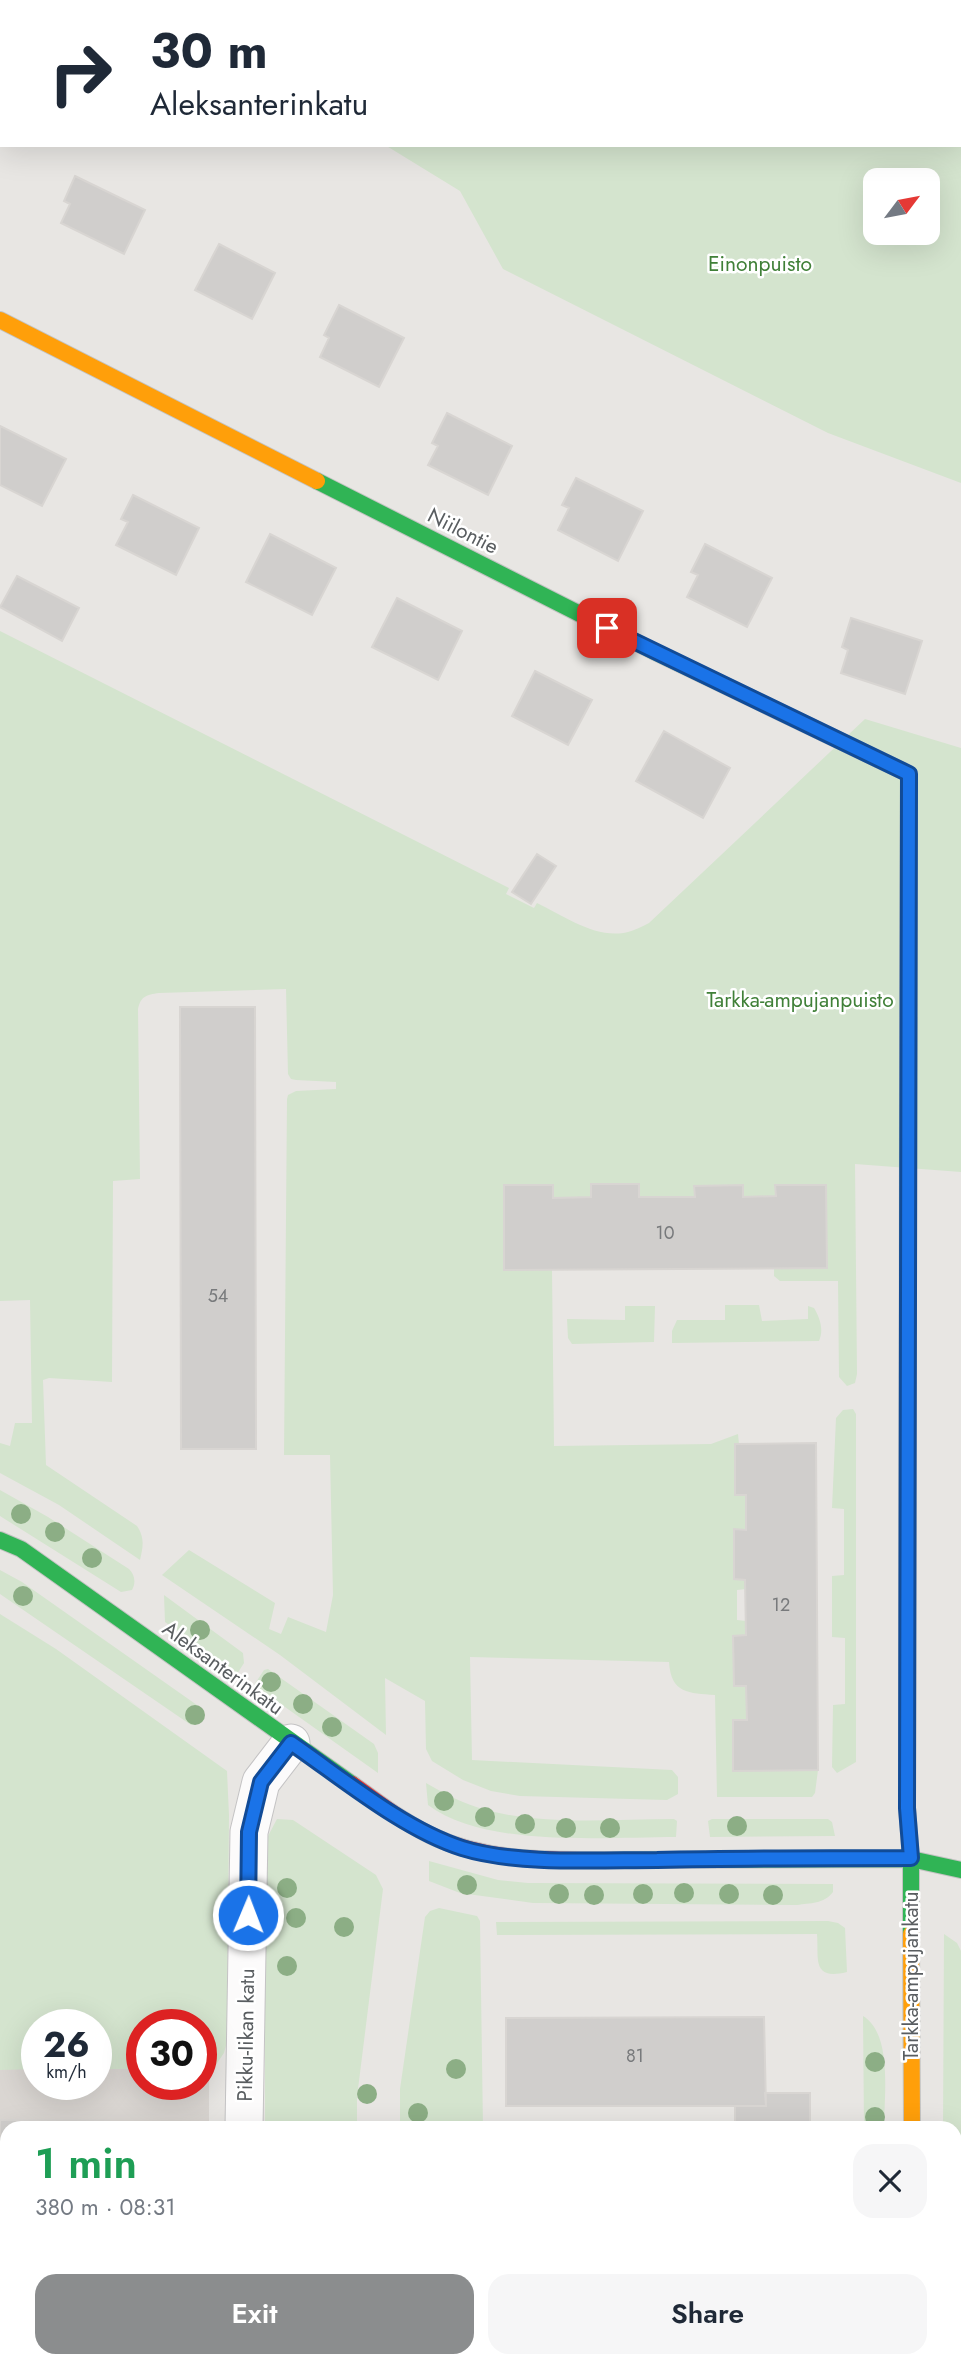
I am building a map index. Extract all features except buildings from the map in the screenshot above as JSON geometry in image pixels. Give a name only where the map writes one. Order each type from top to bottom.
[{"type":"street","name":"Niilontie","points":[[0,320],[647,648],[909,774]]},
{"type":"street","name":"Tarkka-ampujankatu","points":[[909,774],[907,1808],[911,1858],[912,2121]]},
{"type":"street","name":"Aleksanterinkatu","points":[[0,1540],[21,1549],[291,1743],[401,1818],[432,1836],[463,1848],[491,1855],[565,1860],[911,1858],[961,1870]]},
{"type":"street","name":"Pikku-Iikan katu","points":[[244,2121],[249,1832],[261,1782],[291,1743]]},
{"type":"shaded area","points":[[0,2041],[21,2041],[21,2100],[112,2100],[112,2041],[126,2042],[126,2100],[209,2100],[209,2121],[0,2121]]},
{"type":"green space","name":"Einonpuisto","points":[[388,147],[961,147],[961,483],[828,433],[503,269],[460,191]]},
{"type":"green space","name":"Tarkka-ampujanpuisto","points":[[0,631],[509,888],[506,894],[534,908],[537,903],[604,933],[628,932],[649,923],[865,719],[961,748],[961,1172],[855,1164],[855,1383],[847,1386],[839,1377],[838,1281],[780,1281],[774,1276],[774,1268],[827,1268],[826,1185],[776,1185],[776,1196],[743,1197],[743,1185],[695,1186],[695,1197],[639,1197],[639,1184],[591,1184],[591,1197],[553,1198],[552,1185],[504,1186],[504,1270],[552,1270],[554,1446],[711,1444],[738,1434],[739,1444],[735,1444],[735,1495],[746,1495],[746,1530],[735,1529],[734,1579],[745,1580],[746,1589],[737,1590],[737,1620],[746,1621],[746,1635],[733,1636],[734,1686],[746,1686],[747,1720],[734,1771],[818,1770],[812,1797],[717,1797],[715,1695],[683,1690],[673,1680],[669,1662],[470,1657],[472,1760],[672,1770],[678,1777],[678,1794],[667,1800],[520,1796],[491,1791],[463,1780],[432,1761],[426,1749],[425,1701],[385,1678],[386,1735],[280,1655],[162,1575],[189,1550],[275,1603],[269,1629],[281,1634],[288,1617],[326,1632],[333,1595],[330,1455],[284,1455],[287,1099],[288,1095],[296,1091],[336,1089],[336,1082],[296,1080],[291,1079],[288,1074],[286,989],[159,993],[147,996],[141,1001],[138,1009],[140,1179],[113,1181],[112,1382],[49,1378],[43,1380],[46,1465],[137,1526],[143,1543],[140,1560],[59,1505],[0,1473],[0,1443],[10,1446],[15,1423],[32,1423],[30,1300],[0,1301]]},
{"type":"green space","points":[[725,1305],[759,1305],[762,1321],[808,1319],[808,1306],[814,1308],[821,1324],[819,1341],[672,1343],[672,1331],[677,1320],[725,1320]]},
{"type":"green space","points":[[625,1306],[655,1306],[654,1342],[572,1344],[568,1338],[567,1319],[625,1320]]},
{"type":"green space","points":[[853,1409],[856,1414],[856,1762],[837,1773],[832,1767],[833,1705],[845,1704],[845,1638],[832,1637],[832,1576],[844,1575],[844,1509],[832,1508],[836,1418],[843,1410]]},
{"type":"green space","points":[[0,1490],[129,1569],[134,1579],[132,1590],[121,1592],[0,1516]]},
{"type":"green space","points":[[0,1570],[22,1582],[204,1710],[200,1723],[191,1725],[0,1594]]},
{"type":"green space","points":[[164,1595],[243,1653],[244,1663],[237,1674],[165,1622]]},
{"type":"green space","points":[[0,1614],[56,1649],[227,1771],[229,1815],[227,2042],[217,2063],[217,2009],[126,2009],[126,2069],[112,2069],[112,2009],[21,2009],[21,2069],[0,2070]]},
{"type":"green space","points":[[268,1669],[374,1744],[378,1753],[378,1773],[254,1685],[264,1670]]},
{"type":"green space","points":[[426,1783],[470,1805],[509,1815],[556,1820],[674,1819],[677,1821],[676,1837],[547,1837],[481,1828],[452,1819],[428,1805]]},
{"type":"green space","points":[[277,1819],[293,1820],[376,1875],[383,1889],[357,2097],[357,2121],[265,2121],[265,1846]]},
{"type":"green space","points":[[828,1819],[832,1822],[835,1836],[710,1837],[708,1821]]},
{"type":"green space","points":[[429,1861],[498,1880],[528,1883],[833,1884],[833,1892],[821,1901],[797,1905],[533,1903],[460,1893],[429,1881]]},
{"type":"green space","points":[[439,1908],[477,1916],[480,1921],[483,2121],[400,2121],[400,2089],[425,1917],[430,1911]]},
{"type":"green space","points":[[828,1921],[845,1928],[847,1972],[835,1974],[822,1970],[818,1959],[817,1934],[497,1935],[496,1922]]},
{"type":"green space","points":[[944,1934],[957,1943],[961,1951],[961,2121],[943,2121]]},
{"type":"green space","points":[[863,2016],[873,2025],[879,2037],[885,2067],[884,2121],[864,2121]]},
{"type":"traffic: fast","points":[[317,481],[655,652],[909,776]]},
{"type":"traffic: fast","points":[[908,1082],[907,1808],[911,1859],[911,1934]]},
{"type":"traffic: fast","points":[[0,1540],[21,1549],[352,1784]]},
{"type":"traffic: fast","points":[[604,1860],[911,1859],[961,1870]]},
{"type":"traffic: slow","points":[[0,320],[317,481]]},
{"type":"traffic: slow","points":[[908,1082],[909,776]]},
{"type":"traffic: slow","points":[[911,1934],[912,2121]]},
{"type":"traffic: jam","points":[[352,1784],[412,1825],[454,1845],[496,1855],[604,1860]]},
{"type":"route","points":[[248,1915],[249,1832],[261,1782],[291,1743],[432,1836],[491,1855],[565,1860],[911,1858],[907,1808],[909,774],[607,628]]}]
